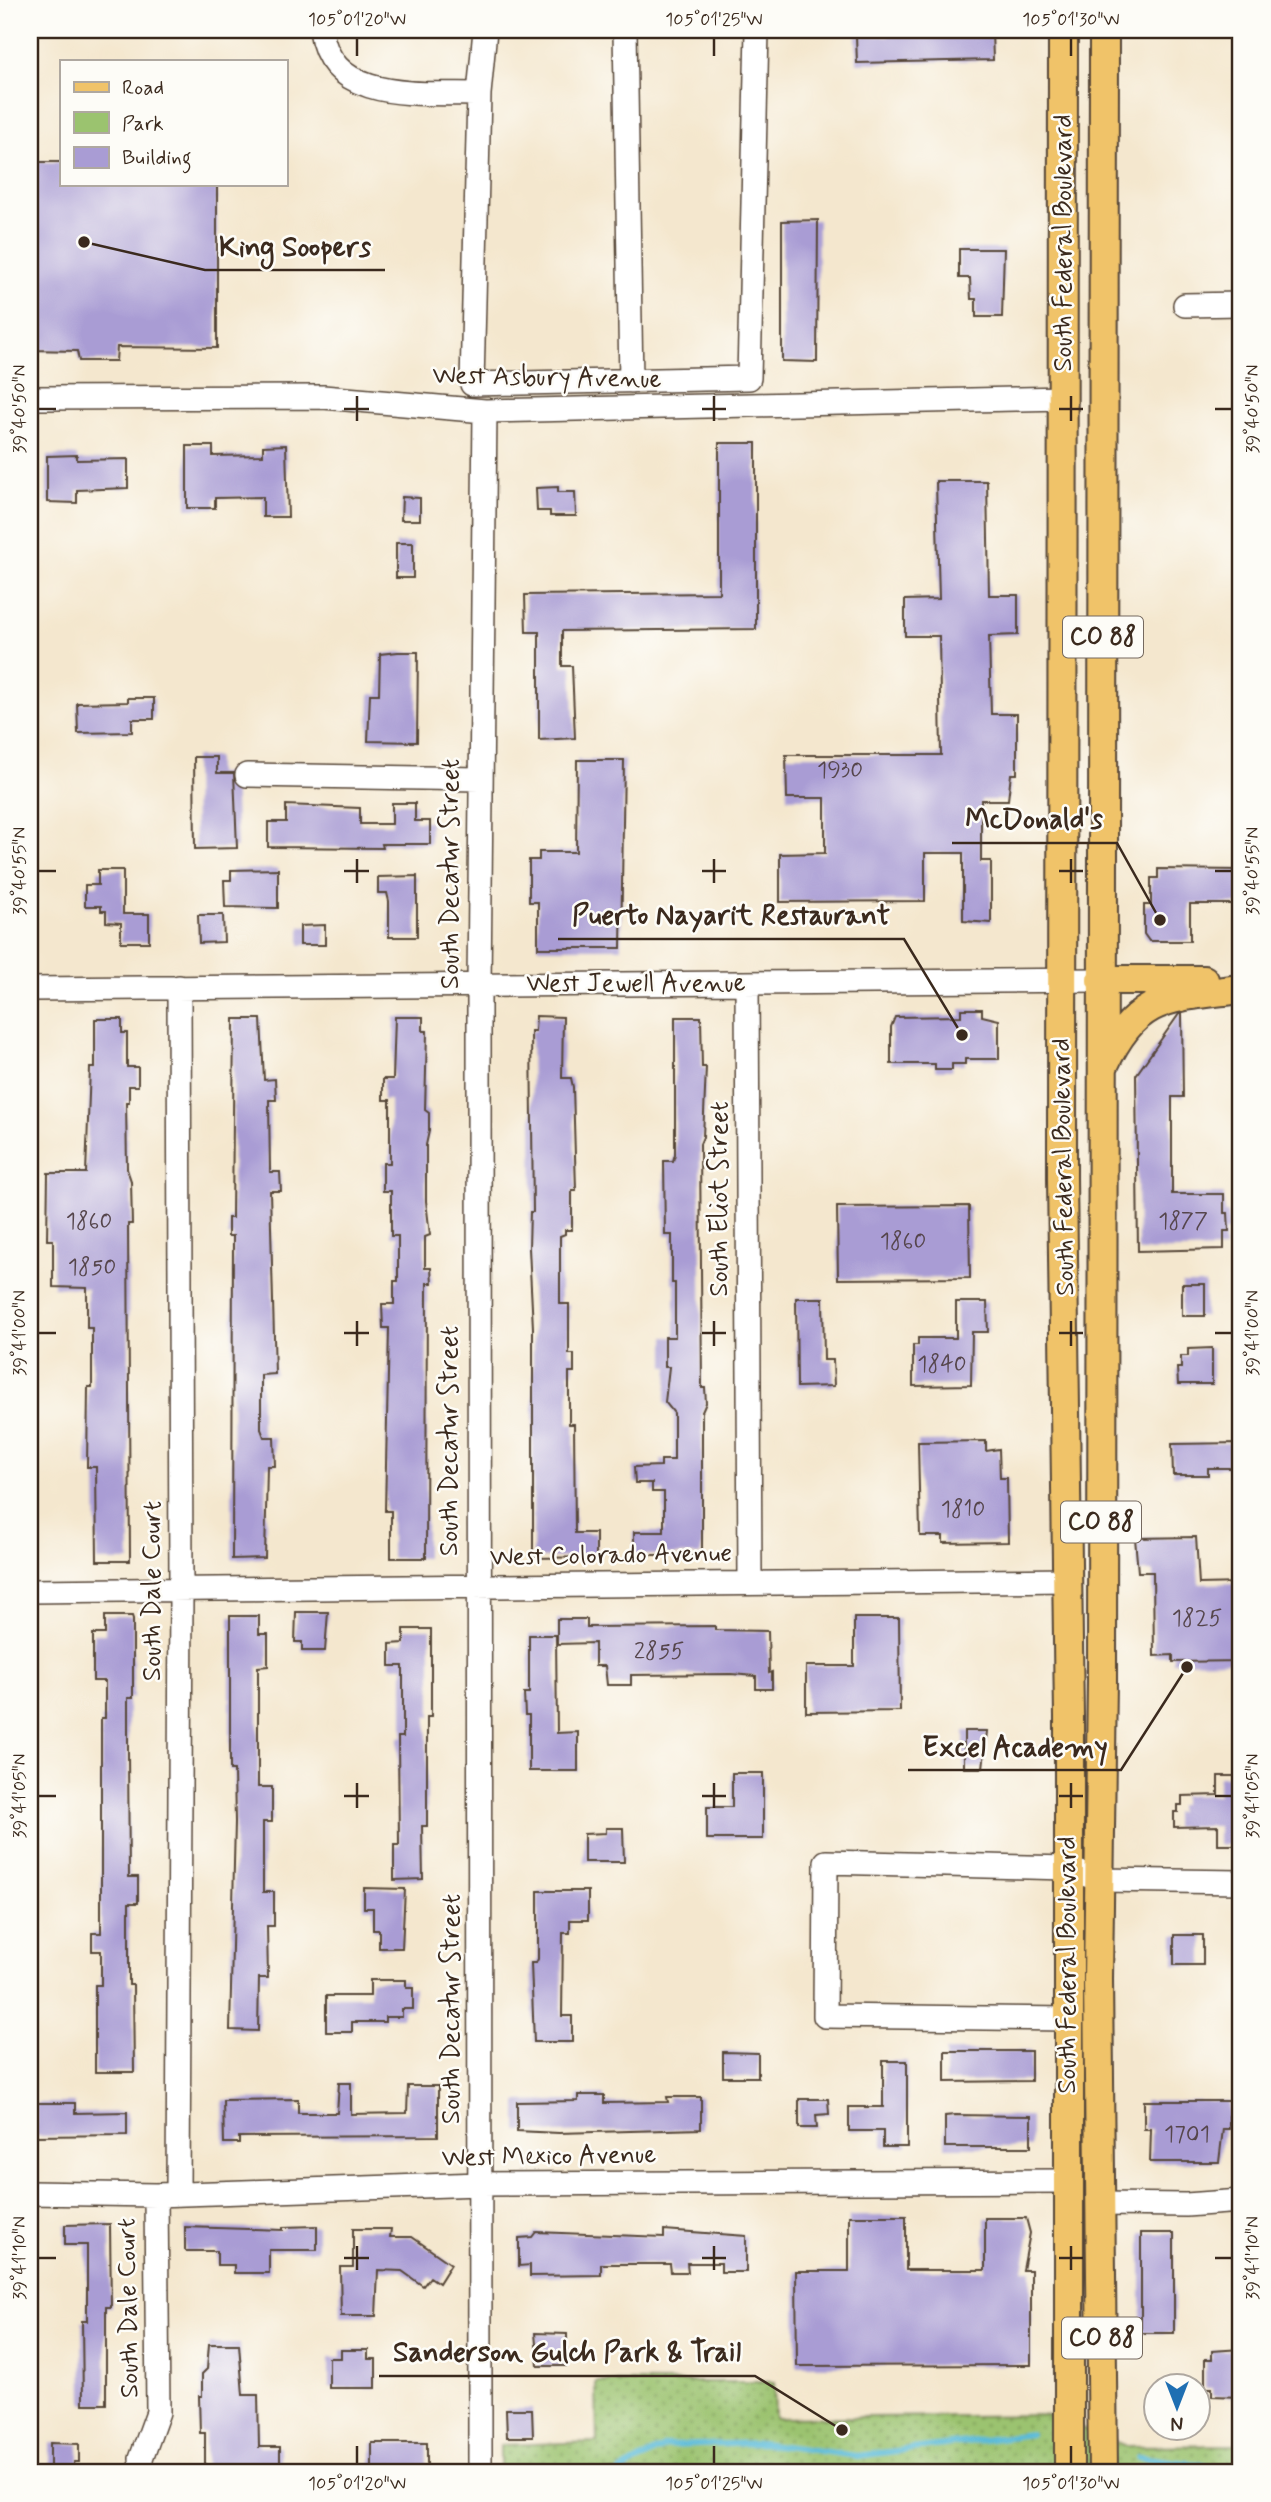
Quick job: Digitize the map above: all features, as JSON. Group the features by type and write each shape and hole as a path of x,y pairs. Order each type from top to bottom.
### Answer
{"main road":[{"name":"South Federal Boulevard","path":"1063,30 1063,981 1069,2472"},
{"name":"South Federal Boulevard","path":"1103,2472 1098,1979 1104,30"},
{"name":"West Jewell Avenue","path":"1101,980 1241,980"},
{"path":"1102,1070 1119,1038 1142,1011 1156,1002 1241,989"}],"street":[{"path":"321,30 327,54 348,79 382,90 479,94"},
{"path":"485,30 479,94 472,384 749,378 757,30"},
{"path":"625,30 631,381"},
{"path":"1185,304 1241,304"},
{"name":"West Asbury Avenue","path":"30,398 323,397 485,411 1064,398"},
{"name":"South Decatur Street","path":"481,2472 479,985 485,411"},
{"path":"247,775 480,779"},
{"name":"West Jewell Avenue","path":"30,989 1101,980"},
{"name":"South Eliot Street","path":"747,983 750,1582"},
{"name":"South Dale Court","path":"141,2459 158,2412 167,2194 181,1591 179,987"},
{"name":"West Colorado Avenue","path":"30,1591 1067,1580"},
{"path":"1067,2019 825,2016 826,1862 1067,1868 1100,1880 1241,1882"},
{"name":"West Mexico Avenue","path":"30,2193 167,2194 481,2184 1069,2181"},
{"path":"1102,2204 1186,2205 1241,2201"}],"green space":[{"path":"596,2382 774,2382 775,2418 1049,2415 1126,2446 1241,2445 1241,2472 500,2472 500,2445 597,2442"}],"building":[{"path":"889,30 992,32 993,60 857,63 856,36 889,36"},
{"path":"30,162 60,162 60,186 217,186 217,348 117,347 116,361 79,361 77,351 30,350"},
{"path":"818,220 817,362 782,361 782,221"},
{"path":"959,249 1004,249 1002,317 976,317 976,299 971,299 970,278 959,278"},
{"path":"719,443 756,443 756,629 562,631 562,666 572,666 575,738 539,740 539,632 526,632 525,595 719,593"},
{"path":"286,445 288,517 263,517 263,497 215,498 215,508 187,508 187,446 213,446 213,456 263,455 263,446"},
{"path":"77,455 77,460 128,459 128,488 77,490 77,503 47,502 47,456"},
{"path":"936,481 987,481 989,595 1018,595 1018,635 989,636 991,714 1017,714 1017,774 1011,774 1008,800 981,800 981,861 991,861 991,923 963,921 963,853 925,853 925,901 780,902 780,854 825,853 825,798 787,798 786,755 941,755 939,636 905,636 905,600 939,599"},
{"path":"558,487 558,492 575,492 576,516 550,516 550,511 537,511 536,488"},
{"path":"402,497 420,498 420,520 401,520"},
{"path":"396,543 413,543 413,578 396,578"},
{"path":"418,652 417,742 368,741 370,694 379,694 380,654"},
{"path":"128,698 154,698 154,719 132,719 132,732 78,733 77,703 128,702"},
{"path":"194,757 217,757 217,773 234,773 237,848 195,849"},
{"path":"577,760 624,760 621,948 538,948 538,902 529,902 529,860 539,860 539,852 576,852"},
{"path":"392,803 415,803 415,821 430,821 430,844 382,844 383,848 268,847 268,822 286,822 286,805 360,808 360,824 392,824"},
{"path":"278,869 278,908 225,907 224,880 231,880 231,870"},
{"path":"1158,869 1241,870 1241,904 1190,904 1190,941 1149,941 1144,934 1144,905 1151,905 1151,878 1158,878"},
{"path":"98,870 123,870 123,914 149,914 149,942 121,942 121,923 106,922 106,911 101,911 101,906 85,906 85,885 98,885"},
{"path":"417,876 417,937 389,937 389,901 387,893 378,893 378,877"},
{"path":"198,915 223,915 224,942 199,943"},
{"path":"325,925 325,945 300,945 300,926"},
{"path":"961,1009 982,1009 982,1016 999,1020 999,1059 965,1059 965,1064 952,1064 952,1070 935,1070 935,1064 891,1064 891,1027 895,1017 961,1016"},
{"path":"1179,1014 1182,1014 1183,1097 1172,1097 1172,1194 1224,1194 1224,1213 1228,1213 1229,1231 1224,1231 1224,1249 1138,1251 1136,1075"},
{"path":"536,1016 563,1017 562,1078 571,1078 573,1087 576,1190 572,1190 572,1230 565,1230 565,1234 560,1236 560,1304 569,1304 569,1354 574,1354 574,1372 569,1372 569,1424 574,1424 575,1533 596,1533 596,1557 533,1558 533,1328 529,1248 530,1212 533,1212 531,1031 535,1031"},
{"path":"395,1017 423,1017 423,1031 427,1031 425,1110 429,1113 429,1131 426,1145 426,1201 430,1235 425,1237 425,1268 431,1268 432,1283 427,1283 426,1558 391,1558 391,1511 385,1511 389,1328 383,1328 382,1304 394,1304 394,1281 398,1281 398,1236 391,1236 391,1191 383,1191 383,1163 390,1163 390,1100 383,1100 383,1079 393,1079"},
{"path":"675,1017 701,1017 702,1067 706,1067 703,1137 700,1144 702,1388 705,1388 706,1403 702,1412 702,1548 700,1555 634,1555 634,1532 664,1532 664,1492 652,1492 652,1483 635,1483 634,1467 661,1466 661,1460 674,1460 674,1413 665,1402 669,1367 665,1367 665,1337 675,1337 675,1283 672,1283 672,1235 665,1235 664,1161 673,1161 675,1154"},
{"path":"95,1019 122,1019 122,1033 127,1033 127,1067 138,1067 138,1086 129,1086 129,1102 126,1102 127,1169 131,1181 132,1224 128,1224 130,1561 97,1561 96,1467 87,1467 88,1387 92,1387 92,1328 87,1328 87,1288 53,1287 53,1240 47,1240 48,1173 86,1173 90,1068 95,1068"},
{"path":"234,1019 261,1019 264,1080 275,1079 276,1100 269,1100 270,1172 280,1172 281,1191 270,1191 275,1374 261,1375 261,1429 264,1437 274,1437 275,1466 267,1466 265,1558 232,1559 233,1236 228,1236 228,1218 232,1218"},
{"path":"969,1206 970,1278 838,1279 837,1207"},
{"path":"1182,1284 1205,1284 1205,1316 1182,1316"},
{"path":"796,1298 823,1298 824,1360 833,1360 834,1386 797,1387"},
{"path":"956,1302 987,1302 988,1332 972,1332 971,1385 913,1386 913,1345 918,1345 918,1338 956,1338"},
{"path":"1212,1348 1212,1384 1178,1384 1177,1368 1181,1368 1181,1356 1188,1356 1188,1349"},
{"path":"986,1441 986,1451 999,1449 1000,1478 1007,1478 1008,1542 943,1543 943,1536 920,1536 918,1442"},
{"path":"1241,1443 1241,1468 1208,1468 1208,1475 1173,1475 1172,1444"},
{"path":"1196,1537 1199,1584 1241,1583 1241,1661 1173,1662 1173,1655 1154,1656 1153,1572 1138,1572 1135,1538"},
{"path":"296,1612 328,1612 325,1651 302,1651 302,1642 295,1642"},
{"path":"105,1616 132,1616 133,1619 133,1698 128,1698 128,1752 129,1877 138,1877 138,1903 129,1903 129,1985 133,1985 134,2072 95,2072 95,1985 101,1985 101,1951 92,1951 92,1933 101,1933 101,1718 105,1718 105,1681 93,1681 93,1634 105,1634"},
{"path":"230,1616 259,1616 259,1634 268,1634 268,1666 258,1667 258,1787 272,1787 272,1822 263,1822 263,1892 274,1892 274,1926 267,1926 268,1978 259,1978 258,2031 230,2030 235,1822 234,1770 230,1770"},
{"path":"854,1618 899,1618 900,1711 806,1712 806,1666 854,1666"},
{"path":"557,1619 587,1619 587,1627 715,1626 715,1630 768,1631 772,1689 756,1689 756,1676 731,1674 631,1675 631,1685 607,1685 605,1666 595,1666 595,1643 557,1644"},
{"path":"404,1629 431,1629 431,1717 427,1717 427,1826 422,1826 423,1879 394,1880 394,1845 399,1845 398,1737 403,1737 403,1666 390,1666 390,1644 404,1643"},
{"path":"529,1635 556,1635 557,1733 578,1732 578,1771 529,1771 529,1715 525,1715 524,1693 529,1693"},
{"path":"964,1731 987,1731 983,1768 964,1768"},
{"path":"732,1773 763,1773 763,1839 707,1839 707,1807 732,1807"},
{"path":"1218,1776 1241,1776 1241,1845 1218,1845 1218,1826 1174,1827 1174,1812 1178,1812 1178,1805 1182,1805 1182,1796 1218,1795"},
{"path":"606,1828 623,1828 624,1862 584,1862 584,1834 606,1833"},
{"path":"364,1888 405,1889 402,1948 379,1948 379,1930 373,1930 373,1908 364,1908"},
{"path":"538,1891 588,1891 588,1920 570,1920 570,1933 563,1933 562,2016 572,2016 572,2042 534,2042 531,1963 536,1963 538,1959"},
{"path":"1174,1935 1203,1935 1203,1965 1174,1965"},
{"path":"370,1980 406,1980 406,1988 413,1988 413,2009 402,2009 402,2017 385,2017 385,2022 352,2022 352,2032 326,2032 326,1996 370,1996"},
{"path":"945,2051 1031,2051 1031,2081 945,2082"},
{"path":"723,2052 758,2053 758,2077 723,2077"},
{"path":"883,2061 907,2061 907,2147 883,2147 883,2131 849,2131 849,2107 883,2107"},
{"path":"339,2083 351,2083 351,2114 407,2113 408,2086 438,2086 438,2136 239,2137 239,2143 224,2143 223,2100 298,2099 298,2113 337,2113"},
{"path":"578,2095 604,2095 604,2103 668,2102 667,2097 701,2097 701,2129 559,2133 517,2131 517,2102 578,2101"},
{"path":"799,2099 828,2099 829,2114 816,2115 817,2128 799,2128"},
{"path":"1144,2101 1229,2101 1229,2129 1223,2129 1219,2162 1150,2162 1151,2129 1144,2129"},
{"path":"36,2103 75,2103 75,2113 127,2112 127,2135 36,2136"},
{"path":"945,2116 1031,2116 1031,2147 945,2147"},
{"path":"849,2216 906,2216 906,2270 985,2270 985,2218 1026,2218 1030,2233 1023,2270 1031,2270 1031,2365 797,2366 796,2271 849,2271"},
{"path":"110,2224 111,2307 106,2307 106,2404 83,2404 82,2321 87,2321 87,2245 65,2245 65,2225"},
{"path":"317,2226 317,2250 269,2250 269,2273 234,2273 234,2265 217,2265 217,2251 185,2251 185,2227 283,2230 283,2227"},
{"path":"353,2229 391,2229 390,2237 412,2237 451,2264 439,2283 430,2277 423,2286 402,2271 378,2270 376,2316 341,2316 340,2267 353,2267"},
{"path":"664,2230 746,2236 746,2272 721,2272 721,2263 687,2263 688,2272 671,2272 670,2264 601,2264 601,2275 530,2276 530,2265 519,2266 519,2238 532,2237 536,2232 664,2237"},
{"path":"1141,2233 1174,2233 1174,2333 1141,2333"},
{"path":"535,2333 567,2334 567,2366 538,2366"},
{"path":"209,2344 239,2344 243,2395 258,2395 259,2447 280,2447 280,2472 205,2472 205,2433 200,2433 199,2396 202,2396 202,2374 207,2369"},
{"path":"1241,2349 1241,2397 1212,2396 1212,2372 1205,2372 1205,2359 1212,2359 1212,2351"},
{"path":"341,2350 368,2350 368,2359 376,2359 376,2388 329,2388 329,2358 341,2358"},
{"path":"506,2409 532,2409 533,2437 507,2437"},
{"path":"50,2443 79,2444 79,2462 74,2462 74,2472 50,2472"},
{"path":"372,2443 427,2443 427,2472 372,2472"}],"waterway":[{"path":"620,2472 665,2446 761,2443 857,2456 1030,2434"},
{"path":"1138,2457 1202,2465 1223,2472"}],"place":[{"name":"King Soopers","path":"84,242"},
{"name":"McDonald's","path":"1160,920"},
{"name":"Puerto Nayarit Restaurant","path":"962,1035"},
{"name":"Excel Academy","path":"1187,1667"},
{"name":"Sanderson Gulch Park & Trail","path":"842,2430"}]}
